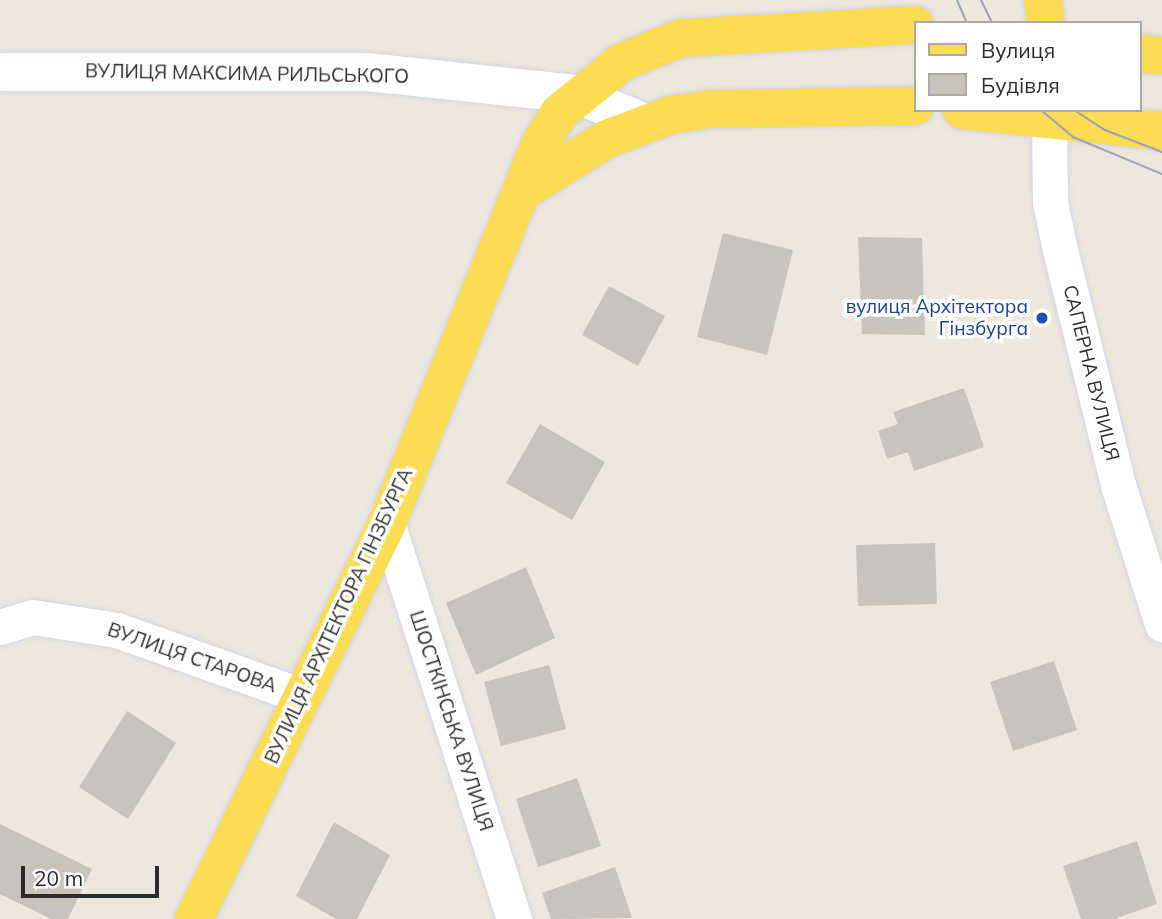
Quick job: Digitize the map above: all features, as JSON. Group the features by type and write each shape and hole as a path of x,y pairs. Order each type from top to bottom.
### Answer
{"main road":[{"path":"1043,0 1046,21"},
{"path":"521,192 540,145 576,94 622,62 681,38 914,25"},
{"path":"1141,53 1162,56"},
{"name":"ВУЛИЦЯ МАКСИМА РИЛЬСЬКОГО","path":"0,72 367,72 576,94 645,123"},
{"path":"521,192 607,139 645,123 708,109 914,106"},
{"path":"1006,112 1049,114 1162,131"},
{"name":"ВУЛИЦЯ АРХІТЕКТОРА ГІНЗБУРГА","path":"194,919 387,523 521,192"}],"street":[{"name":"САПЕРНА ВУЛИЦЯ","path":"1049,114 1050,202 1060,250 1119,488 1162,624"},
{"name":"ШОСТКІНСЬКА ВУЛИЦЯ","path":"387,523 514,919"},
{"name":"ВУЛИЦЯ СТАРОВА","path":"0,627 33,617 117,629 302,696"}],"building":[{"path":"723,233 793,250 767,355 697,337"},
{"path":"858,237 922,238 925,335 862,334"},
{"path":"609,286 665,316 638,366 582,335"},
{"path":"964,388 984,447 914,471 908,452 887,459 878,431 898,424 893,412"},
{"path":"540,424 605,462 572,520 506,483"},
{"path":"935,543 937,604 858,606 856,545"},
{"path":"526,567 555,638 476,675 446,603"},
{"path":"1054,661 1077,730 1013,751 990,682"},
{"path":"549,665 566,729 501,746 484,682"},
{"path":"127,711 176,743 128,819 79,787"},
{"path":"577,778 601,846 538,867 516,799"},
{"path":"334,822 390,855 357,919 336,919 296,896"},
{"path":"0,824 92,869 68,919 51,919 0,894"},
{"path":"1137,841 1157,904 1114,919 1081,919 1063,866"},
{"path":"615,867 632,918 551,919 542,893"}],"tram line":[{"path":"957,0 966,21"},
{"path":"981,0 991,21"},
{"path":"1043,112 1073,137 1162,174"},
{"path":"1077,112 1105,130 1162,152"}],"place":[{"name":"вулиця Архітектора Гінзбурга","path":"1042,318"}]}
